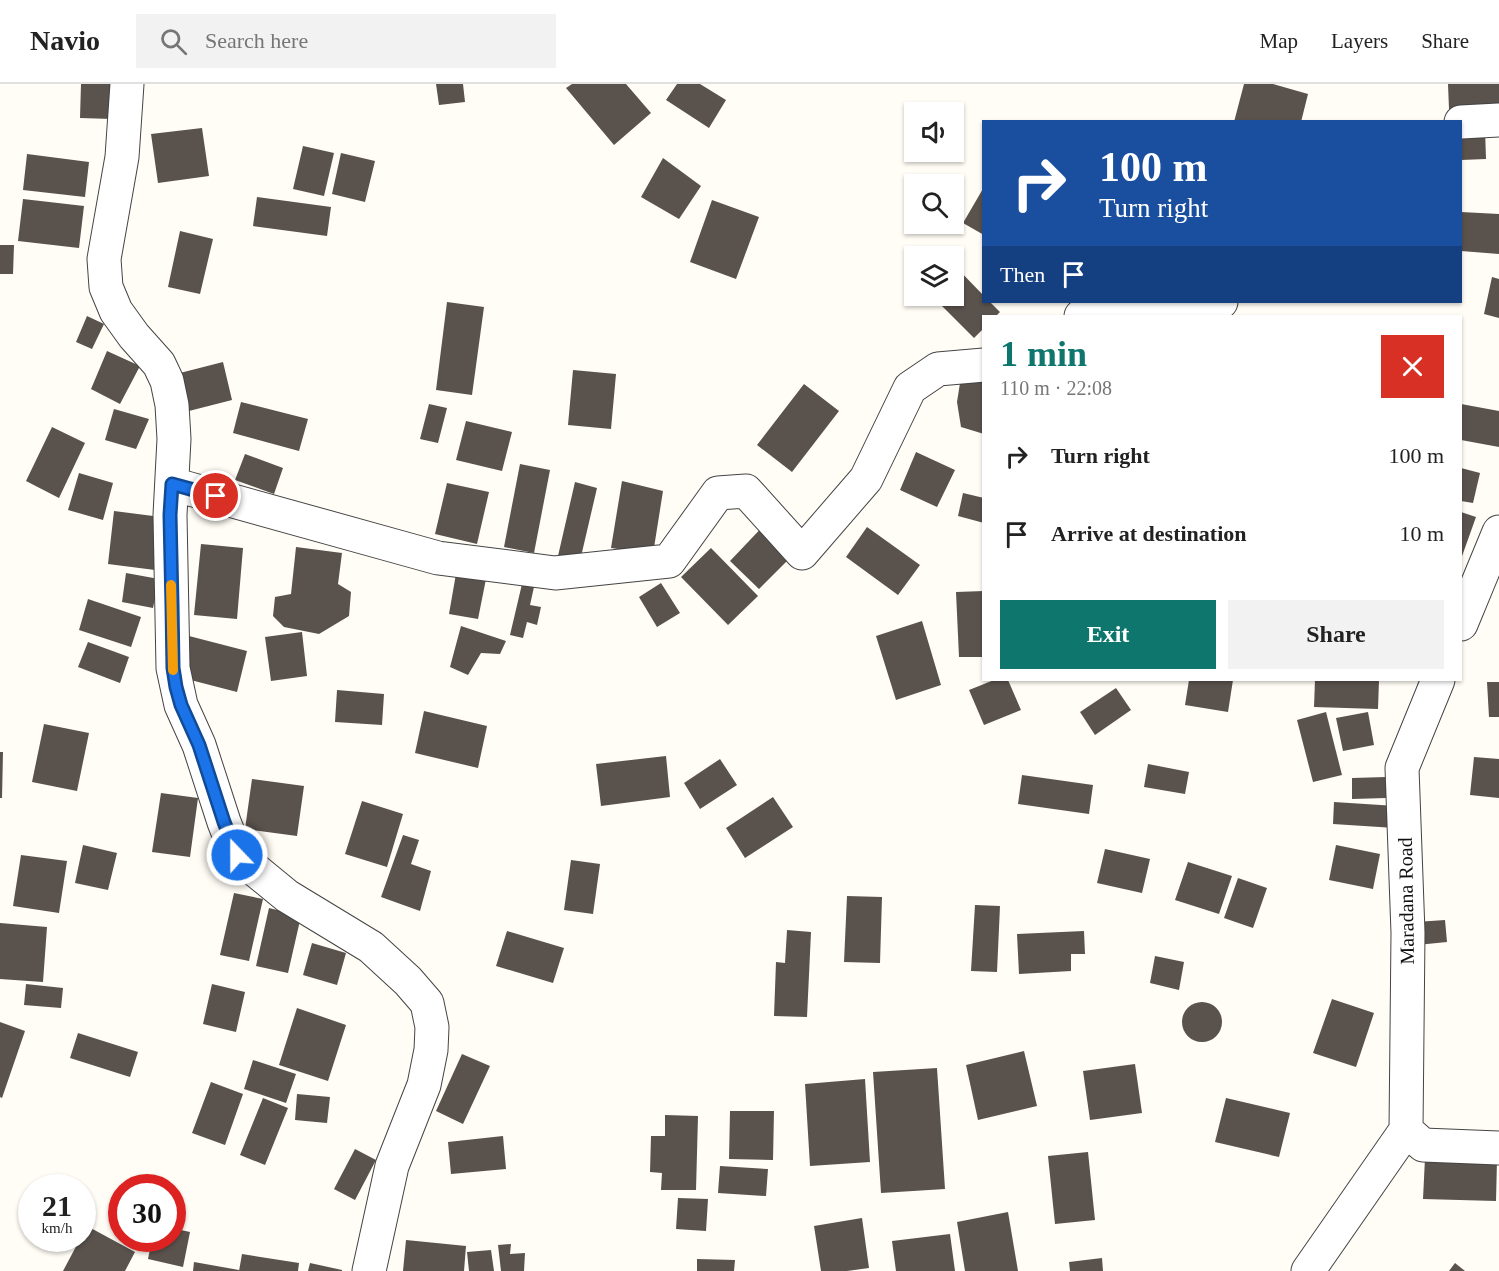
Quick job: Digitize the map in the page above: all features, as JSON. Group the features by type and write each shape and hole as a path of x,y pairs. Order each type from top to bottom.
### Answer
{"street":[{"path":"128,84 122,156 104,259 106,287 116,312 159,364 167,381 172,405 174,439 170,515 173,668 181,705 199,745 233,848 243,862 287,896 371,947 408,981 427,1003 432,1027 431,1050 424,1085 392,1166 369,1271"},
{"path":"1462,122 1499,120"},
{"path":"1091,315 1211,303"},
{"path":"172,484 438,558 555,573 669,561 718,493 746,491 802,554 866,479 910,388 938,369 982,365"},
{"path":"1462,622 1499,532"},
{"name":"Maradana Road","path":"1406,1130 1408,933 1402,768 1438,681"},
{"path":"1308,1271 1406,1130 1423,1145 1499,1148"}],"building":[{"path":"81,84 113,84 112,119 80,118"},
{"path":"436,84 463,84 465,102 439,105"},
{"path":"572,84 626,84 651,113 614,145 566,88"},
{"path":"677,84 700,84 726,100 709,128 666,100"},
{"path":"1244,84 1273,84 1308,94 1302,120 1235,120"},
{"path":"1448,84 1499,84 1499,107 1449,109"},
{"path":"202,128 209,176 158,183 151,134"},
{"path":"1485,129 1486,159 1462,160 1462,130"},
{"path":"303,146 334,153 324,196 293,189"},
{"path":"341,153 375,161 365,202 332,194"},
{"path":"27,154 89,162 85,197 23,190"},
{"path":"663,158 701,186 679,219 641,197"},
{"path":"982,190 982,234 964,224 964,221"},
{"path":"257,197 331,207 327,236 253,226"},
{"path":"23,199 84,206 79,248 18,241"},
{"path":"712,200 759,217 736,279 690,262"},
{"path":"1462,212 1499,214 1499,254 1462,251"},
{"path":"180,231 213,239 200,294 168,287"},
{"path":"0,245 14,245 13,274 0,274"},
{"path":"964,275 982,294 982,303 991,303 1000,312 997,315 982,315 982,330 974,338 942,306 964,306"},
{"path":"1492,277 1499,279 1499,318 1484,314"},
{"path":"447,302 484,307 472,395 436,390"},
{"path":"87,316 104,324 92,349 76,342"},
{"path":"107,351 140,366 120,404 91,389"},
{"path":"223,362 232,400 185,412 176,374"},
{"path":"573,370 616,374 611,429 568,425"},
{"path":"982,379 982,433 961,427 957,402 960,383"},
{"path":"804,384 839,411 792,472 757,445"},
{"path":"241,402 308,419 299,451 233,433"},
{"path":"429,404 447,408 438,443 420,439"},
{"path":"1462,404 1499,411 1499,447 1462,440"},
{"path":"114,409 149,419 136,449 105,440"},
{"path":"466,421 512,432 502,471 456,460"},
{"path":"52,427 85,443 59,498 26,481"},
{"path":"916,452 955,470 937,507 900,490"},
{"path":"245,454 283,468 274,494 235,480"},
{"path":"520,464 550,470 534,553 504,547"},
{"path":"1462,468 1480,473 1473,503 1462,501"},
{"path":"79,473 113,483 103,520 68,510"},
{"path":"622,481 663,491 653,554 611,548"},
{"path":"575,482 597,488 580,561 558,556"},
{"path":"447,483 489,492 477,544 435,534"},
{"path":"963,493 982,498 982,522 958,516"},
{"path":"114,511 161,517 155,570 108,564"},
{"path":"1462,512 1476,517 1462,556"},
{"path":"767,522 797,551 759,589 730,561"},
{"path":"867,527 920,565 898,595 846,557"},
{"path":"201,544 243,548 237,619 194,615"},
{"path":"296,547 342,553 338,584 351,592 349,616 319,634 284,627 273,616 275,597 291,594"},
{"path":"711,548 758,596 728,625 681,577"},
{"path":"457,568 487,574 478,619 449,614"},
{"path":"126,573 159,579 153,608 122,602"},
{"path":"661,583 680,613 657,627 639,597"},
{"path":"522,584 534,587 530,605 541,607 537,625 527,622 523,638 510,635"},
{"path":"982,591 982,657 959,657 956,592"},
{"path":"88,599 141,617 131,647 79,630"},
{"path":"922,621 941,685 896,700 876,636"},
{"path":"461,626 506,641 500,654 481,653 468,675 450,667"},
{"path":"302,632 307,676 271,681 265,637"},
{"path":"189,636 247,651 237,692 179,677"},
{"path":"88,642 129,657 120,683 78,667"},
{"path":"992,681 1008,681 1021,710 984,725 969,690"},
{"path":"1189,681 1233,681 1228,712 1185,705"},
{"path":"1315,681 1379,681 1378,709 1314,707"},
{"path":"1487,682 1499,682 1499,717 1489,717"},
{"path":"1116,688 1131,710 1095,735 1080,712"},
{"path":"337,690 384,694 382,725 335,722"},
{"path":"424,711 487,726 478,768 415,753"},
{"path":"1326,712 1342,775 1313,782 1297,720"},
{"path":"1368,712 1374,745 1343,751 1336,718"},
{"path":"44,724 89,733 77,791 32,782"},
{"path":"0,752 3,752 2,798 0,798"},
{"path":"666,756 670,797 601,806 596,764"},
{"path":"1474,757 1499,759 1499,798 1470,795"},
{"path":"720,759 737,785 700,809 684,783"},
{"path":"1148,764 1189,772 1185,794 1144,787"},
{"path":"1022,775 1093,785 1089,814 1018,804"},
{"path":"1386,777 1386,798 1352,799 1352,778"},
{"path":"252,779 304,786 297,836 245,829"},
{"path":"161,793 198,798 190,857 152,852"},
{"path":"773,797 793,827 745,858 726,828"},
{"path":"362,801 403,814 387,867 345,854"},
{"path":"1334,802 1396,806 1395,828 1333,824"},
{"path":"403,835 419,840 411,864 431,871 420,911 381,897"},
{"path":"83,845 117,853 108,890 75,883"},
{"path":"1336,845 1380,854 1373,889 1329,880"},
{"path":"1105,849 1150,859 1142,893 1097,883"},
{"path":"21,855 67,861 59,913 13,906"},
{"path":"571,860 600,864 593,914 564,910"},
{"path":"1188,862 1232,876 1219,914 1175,900"},
{"path":"1238,878 1267,888 1253,928 1224,918"},
{"path":"234,893 263,899 249,961 220,955"},
{"path":"847,896 882,897 880,963 844,962"},
{"path":"975,905 1000,906 997,972 971,971"},
{"path":"269,908 301,916 288,973 256,966"},
{"path":"1445,920 1447,942 1417,945 1416,922"},
{"path":"0,923 47,927 43,982 0,979"},
{"path":"787,930 811,932 807,1017 774,1016 776,962 785,963"},
{"path":"507,931 564,948 553,983 496,966"},
{"path":"1084,931 1085,954 1071,954 1071,971 1019,974 1017,934"},
{"path":"312,943 346,953 337,985 303,975"},
{"path":"1155,956 1184,962 1179,990 1150,983"},
{"path":"26,984 63,988 61,1008 24,1005"},
{"path":"212,984 245,992 236,1032 203,1024"},
{"path":"1332,999 1374,1013 1356,1067 1313,1053"},
{"path":"1202,1002 1210,1003 1216,1008 1221,1014 1221,1030 1216,1036 1210,1041 1202,1042 1194,1041 1188,1036 1183,1030 1182,1022 1183,1014 1188,1008 1194,1003"},
{"path":"297,1008 346,1025 328,1081 279,1065"},
{"path":"0,1022 25,1031 2,1098 0,1097"},
{"path":"78,1033 138,1052 130,1077 70,1058"},
{"path":"1024,1051 1037,1106 978,1120 966,1065"},
{"path":"462,1054 490,1066 463,1124 436,1111"},
{"path":"253,1060 296,1074 286,1103 244,1089"},
{"path":"1135,1064 1142,1113 1090,1120 1083,1071"},
{"path":"937,1068 945,1189 881,1193 873,1072"},
{"path":"865,1079 870,1162 810,1166 805,1084"},
{"path":"211,1082 243,1094 225,1145 192,1133"},
{"path":"297,1094 330,1097 327,1123 295,1120"},
{"path":"263,1098 288,1108 265,1165 240,1155"},
{"path":"1226,1098 1290,1113 1279,1157 1215,1142"},
{"path":"730,1111 774,1111 773,1160 729,1159"},
{"path":"665,1115 698,1116 696,1190 661,1190 662,1173 650,1172 651,1136 665,1136"},
{"path":"503,1136 506,1169 451,1174 448,1142"},
{"path":"355,1149 376,1160 355,1200 334,1189"},
{"path":"1088,1152 1095,1220 1055,1224 1048,1156"},
{"path":"1425,1158 1497,1160 1496,1201 1423,1199"},
{"path":"720,1166 768,1169 766,1196 718,1193"},
{"path":"678,1198 708,1199 706,1231 676,1229"},
{"path":"1008,1212 1018,1271 965,1271 957,1222"},
{"path":"862,1218 869,1268 821,1271 814,1226"},
{"path":"96,1231 108,1237 108,1252 135,1252 125,1271 63,1271 73,1252 96,1252"},
{"path":"186,1231 190,1232 186,1252"},
{"path":"950,1234 955,1271 896,1271 892,1241"},
{"path":"406,1240 466,1246 464,1271 403,1271"},
{"path":"511,1244 510,1254 525,1253 524,1271 501,1271 498,1245"},
{"path":"491,1250 494,1271 469,1271 467,1252"},
{"path":"149,1252 186,1252 183,1267 148,1259"},
{"path":"242,1254 299,1263 298,1271 239,1271"},
{"path":"1102,1258 1103,1271 1070,1271 1069,1262"},
{"path":"697,1259 735,1260 734,1271 697,1271"},
{"path":"194,1262 239,1270 239,1271 193,1271"},
{"path":"310,1263 342,1270 342,1271 308,1271"},
{"path":"1455,1263 1465,1271 1449,1271"}],"slow traffic":[{"path":"171,585 173,670"}],"route":[{"path":"216,496 172,484 170,515 173,668 181,705 199,745 237,855"}]}
